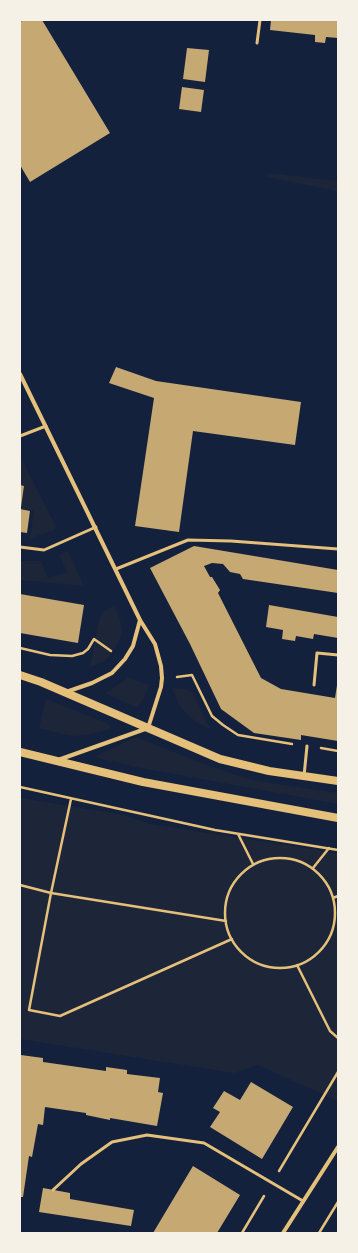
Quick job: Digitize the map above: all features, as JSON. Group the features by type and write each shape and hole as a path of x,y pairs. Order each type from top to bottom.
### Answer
{"main road":[{"path":"21,675 41,682 220,758 269,771 338,781"},
{"path":"20,752 154,785 338,818"}],"street":[{"path":"20,374 96,527 140,620 155,644 161,666 162,678 155,708 148,728 56,761"},
{"path":"66,693 112,673 125,659 133,646 140,620"},
{"path":"283,1233 338,1146"}],"lane":[{"path":"257,43 260,20"},
{"path":"20,436 46,426"},
{"path":"20,546 44,550 96,527"},
{"path":"116,569 188,540 231,541 338,549"},
{"path":"314,685 317,653 338,655"},
{"path":"304,776 307,746"},
{"path":"53,1190 81,1164 112,1142 147,1135 204,1143 302,1201"}],"path":[{"path":"20,648 50,655 72,656 83,653 88,649 94,639"},
{"path":"192,675 212,716 238,735 338,751"},
{"path":"20,787 238,834 338,850"},
{"path":"71,799 51,893 29,1010 60,1016 232,939"},
{"path":"238,834 253,864"},
{"path":"313,868 328,848"},
{"path":"284,857 299,861 313,868 325,880 333,898 336,912 333,929 325,945 313,957 297,965 279,968 262,965 246,956 234,943 226,926 224,908 229,890 239,875 253,864 268,859 284,857"},
{"path":"20,885 51,893 226,921"},
{"path":"333,898 338,896"},
{"path":"297,965 330,1031 338,1038"},
{"path":"242,1233 338,1072"},
{"path":"319,1233 338,1202"}],"shaded area":[{"path":"268,173 338,181 338,191 268,177"},
{"path":"20,456 56,527 53,531 30,538 34,511 21,509 24,486 20,485"},
{"path":"68,551 84,586 20,580 20,561 41,561 48,578 67,572 59,555"},
{"path":"114,606 120,619 122,630 120,639 110,656 103,662 90,667 99,620 103,612"},
{"path":"128,678 149,685 144,698 137,708 105,693"},
{"path":"172,688 185,689 193,693 210,729 196,722 185,712 179,705"},
{"path":"46,699 106,723 111,726 110,729 92,734 73,736 39,728"},
{"path":"136,737 209,766 242,777 257,781 338,793 338,804 141,768 98,758 96,756"},
{"path":"20,798 123,815 150,824 338,854 338,1101 258,1065 234,1073 20,1039"}],"building":[{"path":"24,20 42,20 110,133 30,182 20,165 20,22"},
{"path":"271,20 338,20 338,38 326,37 325,43 315,42 315,35 270,30"},
{"path":"187,48 209,50 205,82 183,79"},
{"path":"182,87 204,90 201,112 179,109"},
{"path":"116,367 156,381 301,402 295,445 193,431 179,532 135,526 154,398 109,383"},
{"path":"20,485 24,486 21,507 20,507"},
{"path":"20,509 30,511 27,533 20,532"},
{"path":"194,546 338,570 338,593 243,579 240,574 230,572 223,564 212,563 204,566 220,590 218,593 261,678 281,689 335,698 338,679 338,741 301,735 301,740 254,733 221,709 190,644 150,568"},
{"path":"20,594 84,605 78,643 20,633"},
{"path":"269,605 338,617 338,638 314,634 313,639 296,636 295,641 282,639 283,630 266,627"},
{"path":"21,1055 43,1058 43,1062 106,1071 106,1067 127,1070 127,1074 160,1078 158,1092 163,1093 157,1126 110,1118 110,1120 86,1115 86,1113 45,1107 43,1125 38,1124 32,1157 29,1156 23,1197 20,1197"},
{"path":"251,1082 293,1107 262,1159 210,1127 220,1112 213,1108 224,1091 240,1100"},
{"path":"193,1166 240,1195 217,1233 153,1233"},
{"path":"43,1188 70,1193 70,1199 134,1210 131,1226 39,1212"}]}
